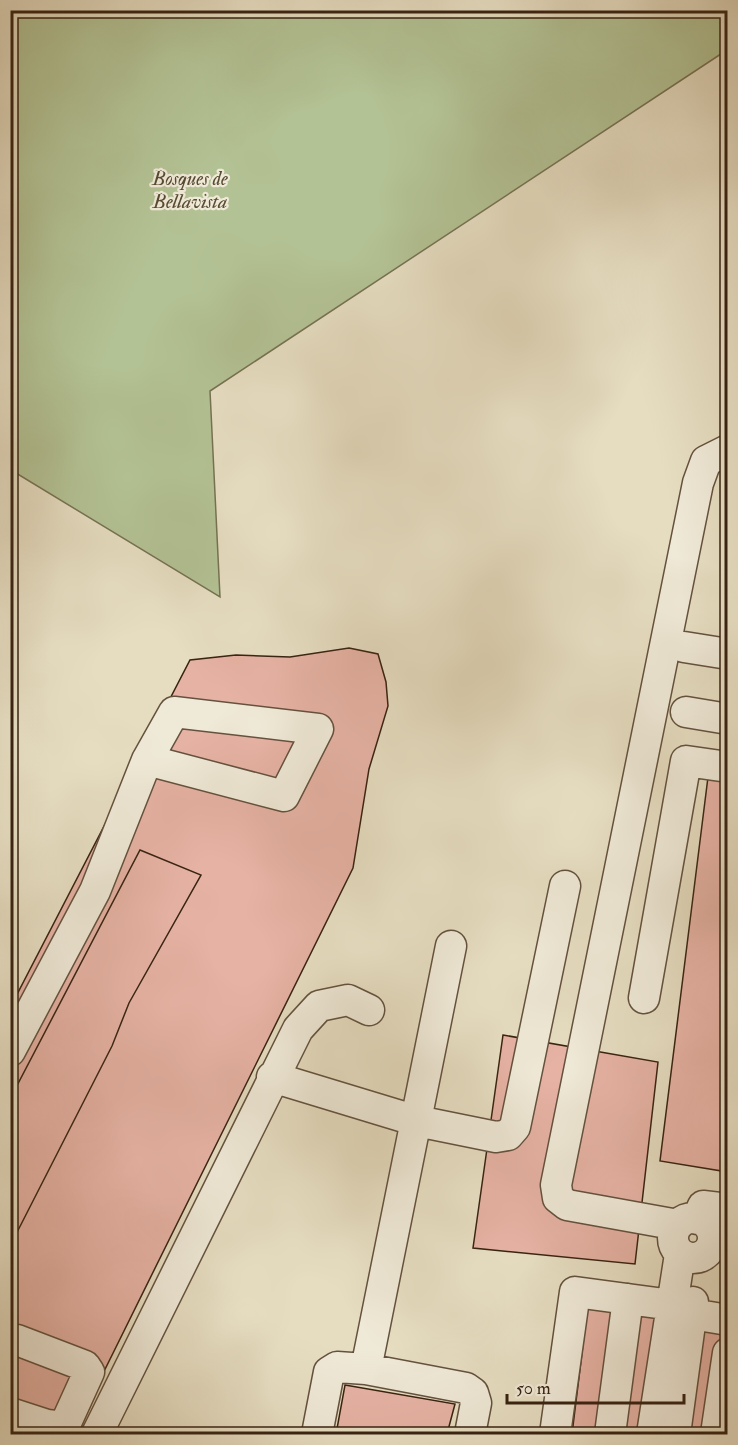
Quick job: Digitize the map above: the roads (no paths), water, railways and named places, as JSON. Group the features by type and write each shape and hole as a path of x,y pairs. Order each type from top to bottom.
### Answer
{"lane":[{"path":"689,1239 567,1205 558,1198 556,1185 698,483 706,460 728,450"},
{"path":"684,647 728,654"},
{"path":"10,1051 95,891 147,760 174,712 318,729 284,796 147,760"},
{"path":"686,712 728,719"},
{"path":"643,755 728,767"},
{"path":"644,998 686,761"},
{"path":"272,1077 417,1121 496,1137 508,1135 515,1127 565,886"},
{"path":"366,1369 451,946"},
{"path":"98,1434 272,1077 298,1029 319,1006 348,1000 369,1010"},
{"path":"675,1434 682,1309 689,1239 703,1206 728,1209"},
{"path":"555,1434 575,1292 628,1299 728,1320"},
{"path":"610,1434 628,1299"},
{"path":"652,1434 682,1309"},
{"path":"10,1413 46,1430 62,1428 65,1426 89,1372 85,1366 18,1340"},
{"path":"716,1434 728,1353"},
{"path":"317,1434 329,1372 337,1367 366,1369 466,1388 473,1393 476,1402 470,1434"}],"park label":[{"name":"Bosques de Bellavista","path":"190,190"}]}
